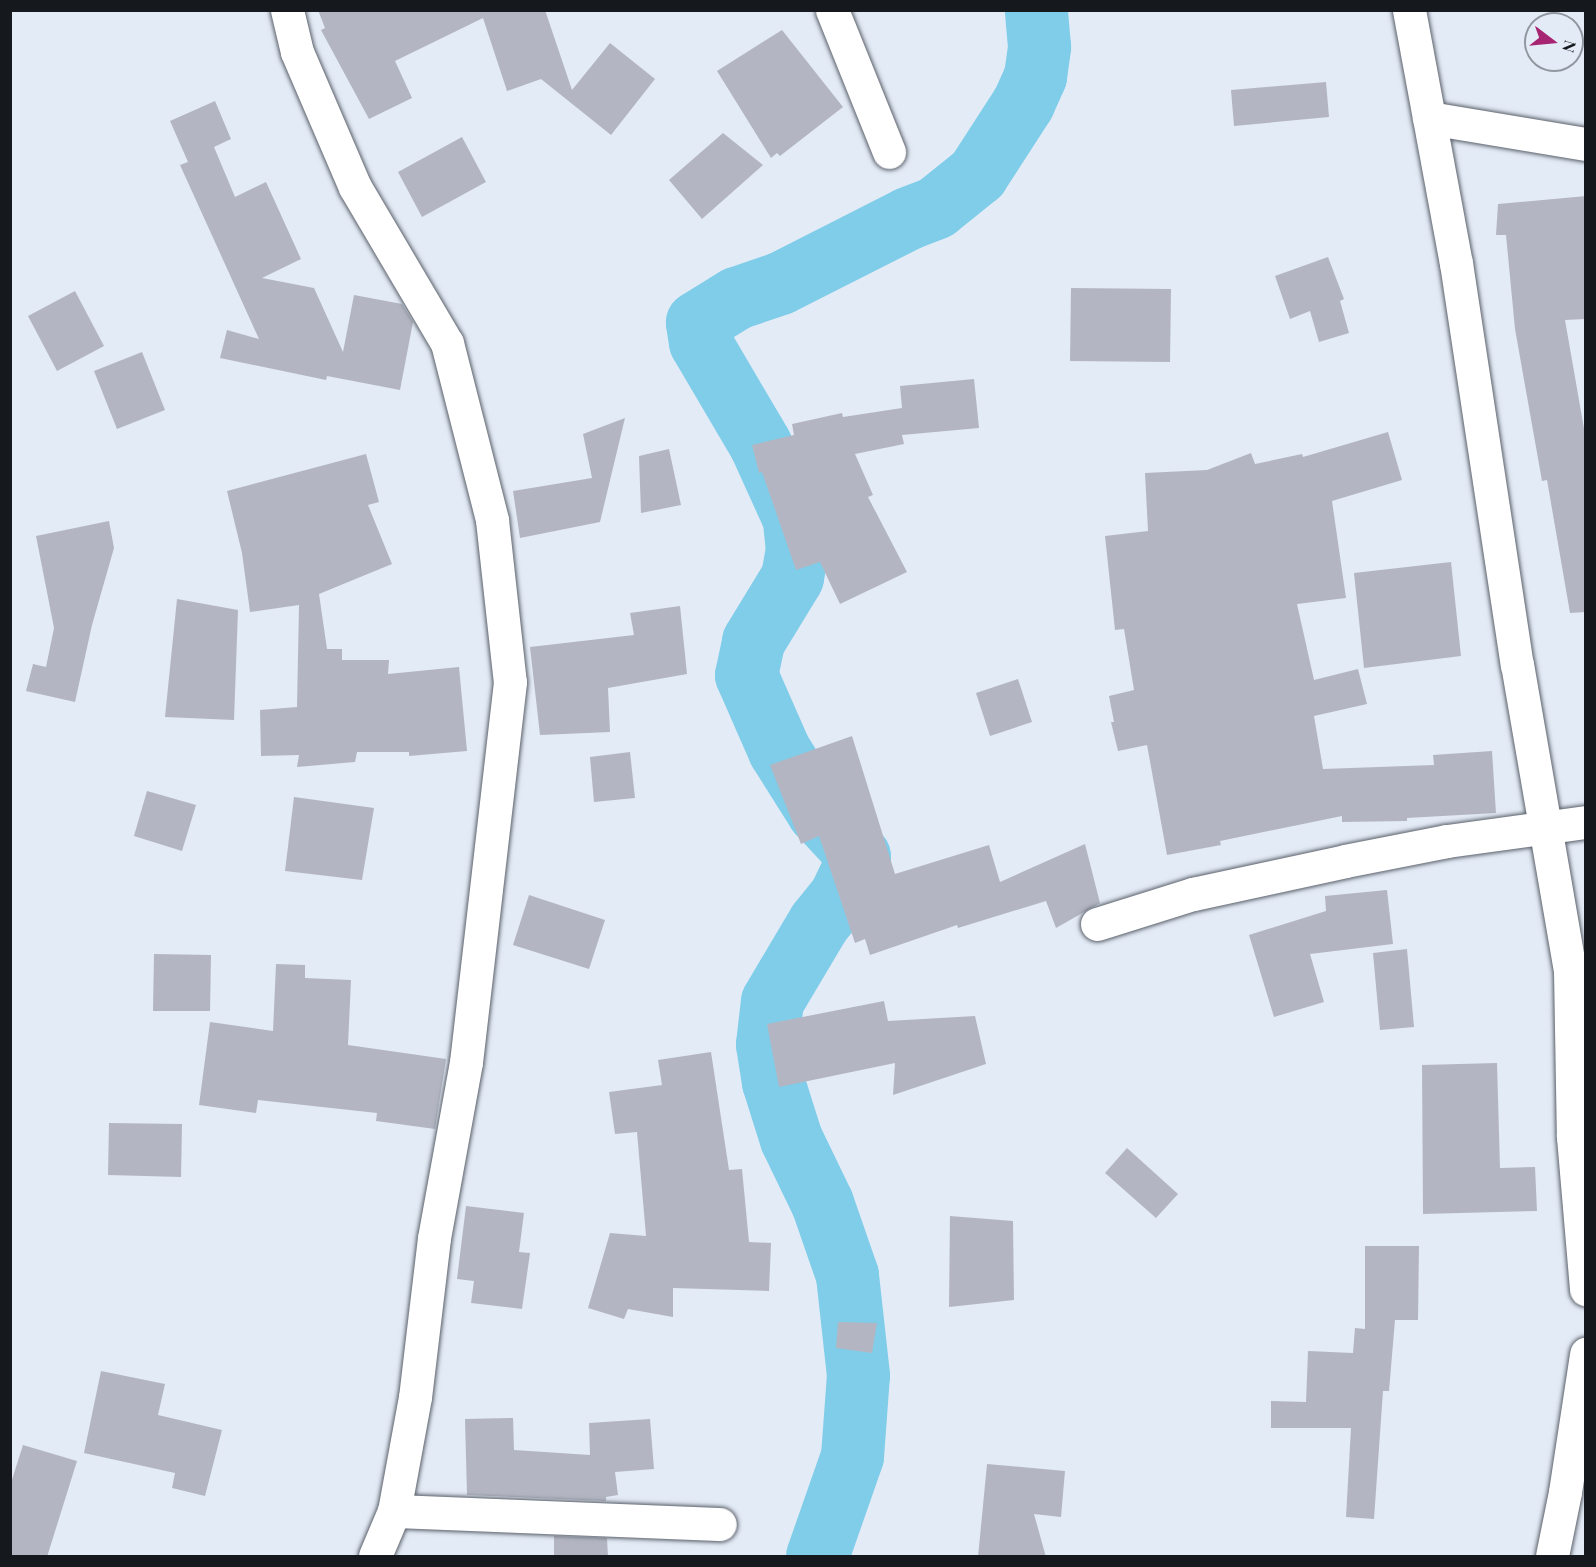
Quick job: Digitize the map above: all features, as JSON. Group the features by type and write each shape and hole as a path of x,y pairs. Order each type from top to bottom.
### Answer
{"street":[{"path":"287,10 297,52 355,187 447,343 492,520 510,682 466,1062 434,1238 415,1397 394,1511 375,1557"},
{"path":"832,10 889,152"},
{"path":"1409,10 1456,263 1517,664 1570,970 1573,1137 1586,1289"},
{"path":"1429,118 1586,144"},
{"path":"1097,924 1147,907 1250,880 1448,841 1586,822"},
{"path":"1552,1557 1565,1492 1586,1354"},
{"path":"394,1511 720,1524"}],"building":[{"path":"318,10 545,10 572,90 610,43 655,79 611,135 541,79 507,91 483,18 395,61 412,98 369,119 321,30 325,28"},
{"path":"782,30 843,107 780,156 777,153 771,158 717,71"},
{"path":"1326,82 1329,117 1234,126 1231,90"},
{"path":"215,101 231,139 214,147 235,197 266,182 301,259 262,278 314,288 343,352 354,295 402,304 413,322 400,390 327,376 326,380 220,358 227,330 259,339 180,165 188,162 170,121"},
{"path":"723,133 763,165 702,219 669,180"},
{"path":"462,137 486,182 422,217 398,172"},
{"path":"1586,196 1586,319 1565,320 1586,440 1586,612 1570,613 1547,480 1542,481 1515,329 1506,235 1496,235 1498,204"},
{"path":"1328,257 1344,299 1340,301 1349,333 1319,342 1310,311 1290,319 1275,276"},
{"path":"1071,288 1171,289 1170,362 1070,361"},
{"path":"75,291 104,346 57,371 28,316"},
{"path":"142,352 165,410 117,429 94,371"},
{"path":"974,379 979,428 902,435 904,444 855,454 873,495 868,497 907,572 840,604 820,562 796,570 762,472 759,473 752,445 794,435 792,424 842,413 843,417 902,408 900,386"},
{"path":"625,418 600,522 520,538 513,491 592,478 583,434"},
{"path":"1388,432 1402,480 1332,501 1346,598 1297,604 1314,680 1358,669 1367,704 1314,716 1323,769 1434,765 1433,755 1492,751 1496,813 1407,818 1407,821 1342,822 1342,816 1220,841 1221,845 1167,855 1147,745 1118,751 1111,722 1114,722 1109,696 1134,690 1124,629 1115,630 1105,536 1148,531 1145,473 1207,470 1251,453 1255,464 1302,454 1303,457"},
{"path":"669,449 681,505 641,513 639,456"},
{"path":"366,454 379,502 368,505 392,564 319,594 327,649 342,649 342,660 389,660 388,674 459,667 467,751 409,756 409,752 357,752 355,762 297,767 299,755 261,756 260,710 297,707 299,605 250,612 242,553 227,491"},
{"path":"109,521 114,548 92,625 75,702 26,691 33,664 46,667 54,628 36,536"},
{"path":"1451,562 1461,656 1364,668 1354,573"},
{"path":"177,599 238,610 234,720 165,717"},
{"path":"680,606 687,674 608,688 610,732 540,735 530,647 634,635 630,613"},
{"path":"1018,679 1032,722 990,736 976,693"},
{"path":"852,736 895,874 989,845 1000,882 1085,844 1100,903 1056,928 1046,901 958,928 957,925 870,955 865,939 855,943 819,836 801,844 770,765"},
{"path":"630,752 635,798 594,802 590,757"},
{"path":"147,791 196,805 182,851 134,836"},
{"path":"294,797 374,808 362,880 285,871"},
{"path":"1387,890 1393,944 1310,954 1324,1002 1274,1017 1249,935 1326,911 1325,896"},
{"path":"529,895 605,920 589,969 513,945"},
{"path":"1407,949 1414,1027 1380,1030 1373,953"},
{"path":"154,954 211,955 210,1011 153,1011"},
{"path":"276,964 305,965 305,978 351,980 348,1045 446,1059 435,1129 376,1121 377,1113 258,1100 256,1113 199,1105 210,1022 273,1031"},
{"path":"884,1001 888,1021 975,1016 986,1064 893,1095 895,1063 779,1087 767,1024"},
{"path":"711,1052 729,1170 742,1169 749,1242 771,1243 769,1291 673,1288 673,1317 628,1309 624,1319 588,1308 610,1233 646,1236 637,1132 615,1134 609,1092 662,1085 658,1060"},
{"path":"1497,1063 1500,1168 1535,1167 1537,1211 1423,1214 1422,1065"},
{"path":"109,1123 182,1124 181,1177 108,1175"},
{"path":"1127,1148 1178,1194 1156,1218 1105,1173"},
{"path":"466,1206 524,1213 519,1252 530,1253 522,1309 471,1303 474,1281 457,1279"},
{"path":"950,1216 1013,1221 1014,1300 949,1307"},
{"path":"1365,1246 1419,1246 1418,1320 1395,1320 1389,1391 1383,1391 1374,1519 1346,1517 1351,1428 1271,1428 1271,1401 1306,1402 1308,1351 1353,1353 1355,1328 1365,1329"},
{"path":"838,1322 877,1323 872,1353 836,1348"},
{"path":"101,1371 165,1384 158,1415 222,1430 205,1496 172,1488 175,1473 84,1453"},
{"path":"513,1418 514,1450 590,1455 589,1423 650,1419 654,1469 615,1472 618,1495 606,1497 606,1501 467,1495 465,1419"},
{"path":"23,1445 77,1461 47,1557 10,1557 10,1486"},
{"path":"987,1464 1065,1471 1061,1517 1034,1514 1046,1557 978,1557"},
{"path":"554,1536 607,1538 608,1557 554,1557"}],"waterway":[{"path":"817,1556 852,1456 858,1375 847,1275 822,1203 791,1139 773,1082 767,1044 772,1001 819,922 840,896 859,856 818,812 779,750 746,675 753,641 792,577 797,550 794,519 760,444 700,342 697,322 736,298 780,283 908,218 936,207 977,174 1023,103 1035,76 1039,46 1036,10"}]}
